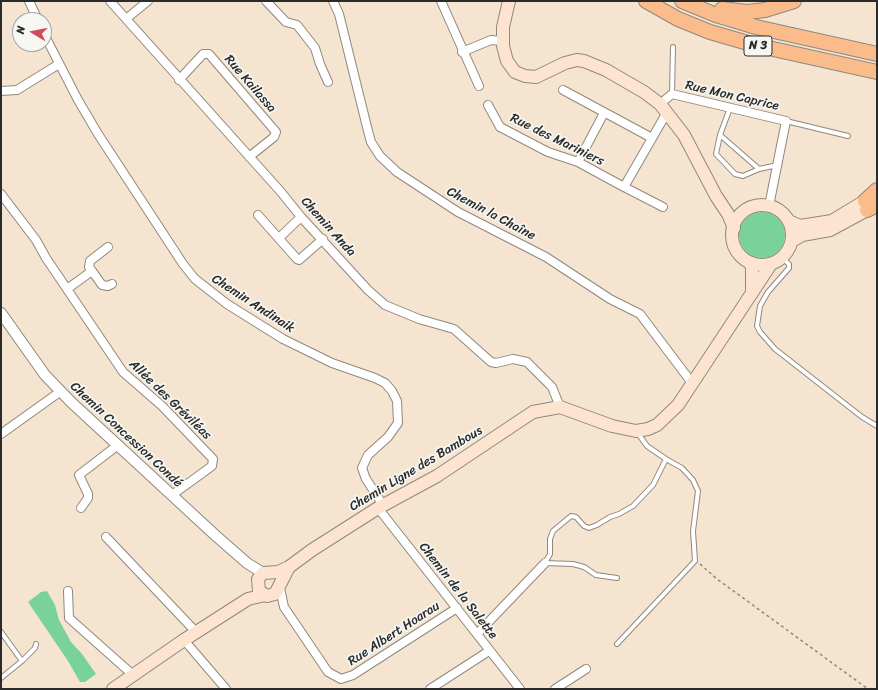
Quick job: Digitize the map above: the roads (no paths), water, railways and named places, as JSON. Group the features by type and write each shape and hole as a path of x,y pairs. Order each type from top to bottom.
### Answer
{"highway":[{"name":"N 3","path":"646,1 718,39 753,52 877,81"},
{"name":"N 3","path":"682,1 716,15 756,27 877,54"},
{"path":"699,1 728,11 747,12 765,10 794,1"},
{"name":"N 3","path":"678,19 710,32 755,45 877,72"},
{"path":"873,202 877,190"}],"main road":[{"path":"509,1 503,27 503,41 507,61 515,72 525,76 536,77 565,63 584,60 606,70 644,92 663,109 684,135 716,196 728,214 734,228 734,244 742,257 749,262 764,265 771,264 782,258 792,241 792,228 789,221 781,212 769,206 760,205 750,208 742,213 734,228"},
{"path":"716,196 742,213"},
{"path":"789,221 800,226 832,221 873,202"},
{"path":"792,241 802,236 830,230 873,202"},
{"path":"749,262 752,267 752,292"},
{"path":"560,407 612,426 636,430 648,429 657,425 678,405 771,264"},
{"name":"Chemin Ligne des Bambous","path":"262,577 289,567 312,550 381,507 437,476 533,412 560,407"},
{"name":"Chemin Ligne des Bambous","path":"280,586 289,567"},
{"path":"248,599 262,577"},
{"path":"113,689 196,632 248,599 276,594 280,586 279,577 262,577"},
{"path":"262,577 259,591 267,595"}],"street":[{"path":"29,1 34,12"},
{"name":"Chemin Anda","path":"110,1 301,217 323,239 368,290 385,305 419,319 454,329 490,362 496,363 513,359 527,362 552,387 560,407"},
{"path":"126,19 148,1"},
{"path":"266,1 286,22 297,24 315,48 328,82"},
{"name":"Chemin la Chaîne","path":"333,1 339,14 371,142 380,156 397,172 458,212 546,257 610,299 640,314 692,383"},
{"path":"441,1 462,52 479,86"},
{"path":"462,52 491,40 503,41"},
{"name":"Chemin Andinaik","path":"52,50 106,146 183,264 195,279 227,304 282,339 332,363 375,378 385,383 392,391 397,401 398,423 388,437 368,455 362,468 366,479 381,507"},
{"name":"Rue Kailassa","path":"179,80 203,54 209,54 276,132 274,137 249,157"},
{"path":"1,91 17,90 59,64"},
{"path":"563,90 652,138"},
{"name":"Rue Mon Caprice","path":"663,109 672,94 786,120 769,206"},
{"name":"Rue des Mariniers","path":"488,105 500,127 548,152 578,162 663,207"},
{"path":"624,187 652,138 663,109"},
{"path":"578,162 604,113"},
{"name":"Allée des Gréviléas","path":"1,194 36,240 66,289 123,372 162,406 213,459 212,466 172,495"},
{"path":"258,215 295,258 300,260 323,239"},
{"path":"279,238 301,217"},
{"path":"108,247 90,261 89,267 102,285 108,286 112,284"},
{"path":"66,289 92,271"},
{"name":"Chemin Concession Condé","path":"1,313 46,376 61,392 262,577"},
{"path":"1,434 61,392"},
{"path":"81,508 88,498 88,494 79,475 118,445"},
{"name":"Chemin de la Salette","path":"381,507 489,651 520,689"},
{"path":"106,537 196,632"},
{"path":"477,634 545,563"},
{"name":"Rue Albert Hoarau","path":"280,586 284,607"},
{"path":"68,591 69,618 133,675"},
{"name":"Rue Albert Hoarau","path":"267,595 284,607 328,672 341,679 353,675 457,608"},
{"path":"184,640 226,689"},
{"path":"430,689 489,651"},
{"path":"555,689 586,669"}],"lane":[{"path":"672,94 673,47"},
{"path":"730,108 720,135 716,154 735,174 743,176 759,169 778,165"},
{"path":"786,120 848,136"},
{"path":"720,135 759,169"},
{"path":"782,258 789,264 789,268 768,292 760,306 757,326 775,348 862,417 877,426"},
{"path":"617,644 695,560 693,531 698,491 693,480 682,468 647,446 636,430"},
{"path":"617,578 596,575 584,567 573,564 545,563 550,554 550,539 553,531 572,516 576,517 584,526 589,528 633,506 652,485 666,459"},
{"path":"1,632 22,661"},
{"path":"1,678 22,661 35,648 36,644"}]}
